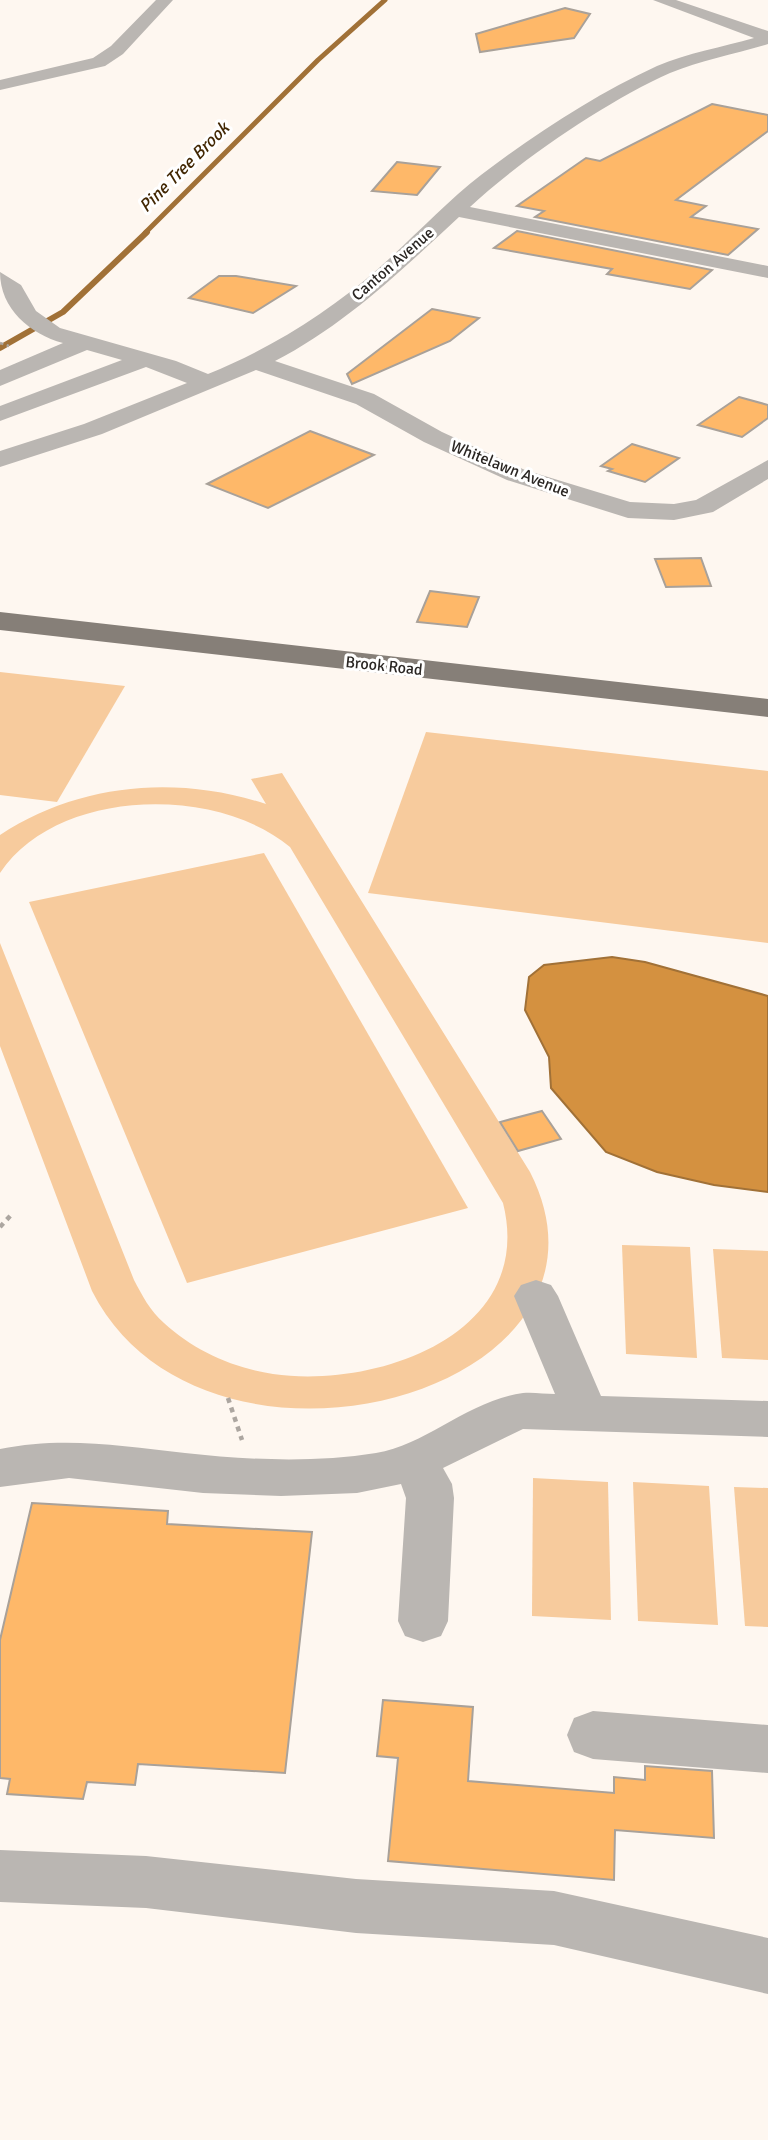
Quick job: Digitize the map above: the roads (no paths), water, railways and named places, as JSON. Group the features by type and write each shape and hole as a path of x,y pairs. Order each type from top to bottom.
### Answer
{"main road":[{"name":"Brook Road","path":"0,621 768,708"}],"street":[{"path":"0,85 99,62 117,50 165,0"},
{"path":"661,0 768,38"},
{"name":"Canton Avenue","path":"0,459 74,436 256,362 340,310 394,266 505,166 619,91 679,64 768,38"},
{"path":"454,211 768,272"},
{"path":"0,279 13,290 42,326 84,343 144,359 209,383"},
{"path":"0,379 84,343"},
{"path":"0,414 144,359"},
{"name":"Whitelawn Avenue","path":"256,362 365,399 433,437 516,475 628,510 674,512 704,506 768,468"},
{"path":"536,1296 584,1412"},
{"path":"0,1468 41,1460 96,1459 219,1475 298,1478 374,1472 411,1462 503,1416 523,1411 768,1419"},
{"path":"411,1462 428,1484 423,1621"},
{"path":"593,1735 768,1749"},
{"path":"0,1876 146,1882 356,1906 554,1918 768,1966"}],"waterway":[{"name":"Pine Tree Brook","path":"145,233 318,60 385,0"},
{"name":"Pine Tree Brook","path":"0,348 63,312 147,232"}]}
